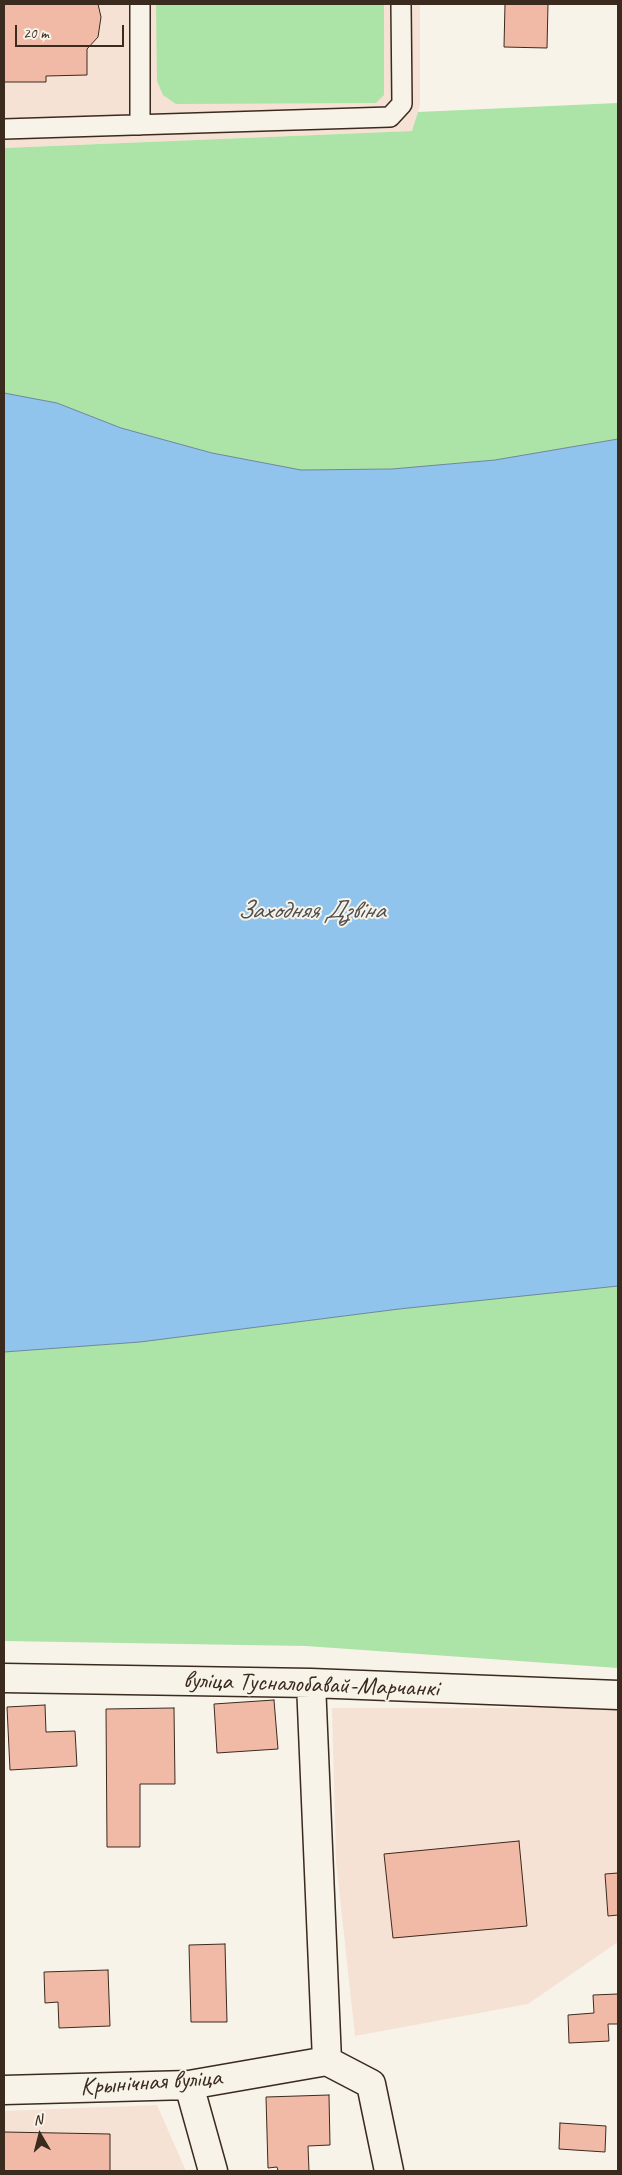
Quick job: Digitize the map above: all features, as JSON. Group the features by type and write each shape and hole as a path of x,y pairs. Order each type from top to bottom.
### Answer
{"street":[{"name":"вуліца Тусналобавай-Марчанкі","path":"4,1678 311,1683 618,1695"},
{"path":"311,1683 327,2061 372,2084 389,2171"},
{"name":"Крынічная вуліца","path":"4,2090 189,2086 327,2061"},
{"path":"189,2086 213,2171"}],"lane":[{"path":"140,4 140,125"},
{"path":"4,129 390,117 402,104 401,4"}],"shaded area":[{"path":"4,4 420,4 420,105 413,131 4,148"},
{"path":"332,1708 618,1708 618,1942 528,2004 355,2036 336,1861"},
{"path":"157,2105 186,2171 4,2171 4,2111"}],"green space":[{"path":"156,4 384,4 384,95 376,103 176,104 163,95 157,81"},
{"path":"618,103 618,439 495,460 392,469 301,470 212,453 121,428 57,403 4,393 4,148 412,131 418,112"},
{"path":"618,1286 618,1668 306,1646 4,1641 4,1352 140,1342 399,1309"}],"water":[{"name":"Заходняя Дзвіна","path":"4,393 57,403 121,428 212,453 301,470 392,469 495,460 618,439 618,1286 399,1309 140,1342 4,1352"}],"building":[{"path":"4,4 98,4 101,17 98,37 87,49 87,75 46,76 46,82 4,82"},
{"path":"505,4 548,4 547,48 504,47"},
{"path":"274,1700 278,1749 217,1753 214,1704"},
{"path":"45,1705 46,1732 75,1731 77,1766 10,1770 7,1707"},
{"path":"174,1708 175,1784 140,1784 140,1847 107,1847 106,1709"},
{"path":"519,1841 527,1926 393,1938 384,1854"},
{"path":"618,1873 618,1915 608,1916 605,1874"},
{"path":"225,1944 227,2022 191,2022 189,1945"},
{"path":"108,1970 110,2026 59,2028 58,2002 45,2003 44,1972"},
{"path":"618,1994 618,2024 608,2024 609,2041 569,2043 568,2015 594,2013 593,1995"},
{"path":"329,2095 330,2145 308,2146 309,2171 278,2171 277,2167 268,2168 266,2097"},
{"path":"560,2123 606,2126 605,2152 559,2149"},
{"path":"4,2132 110,2134 110,2171 4,2171"}]}
